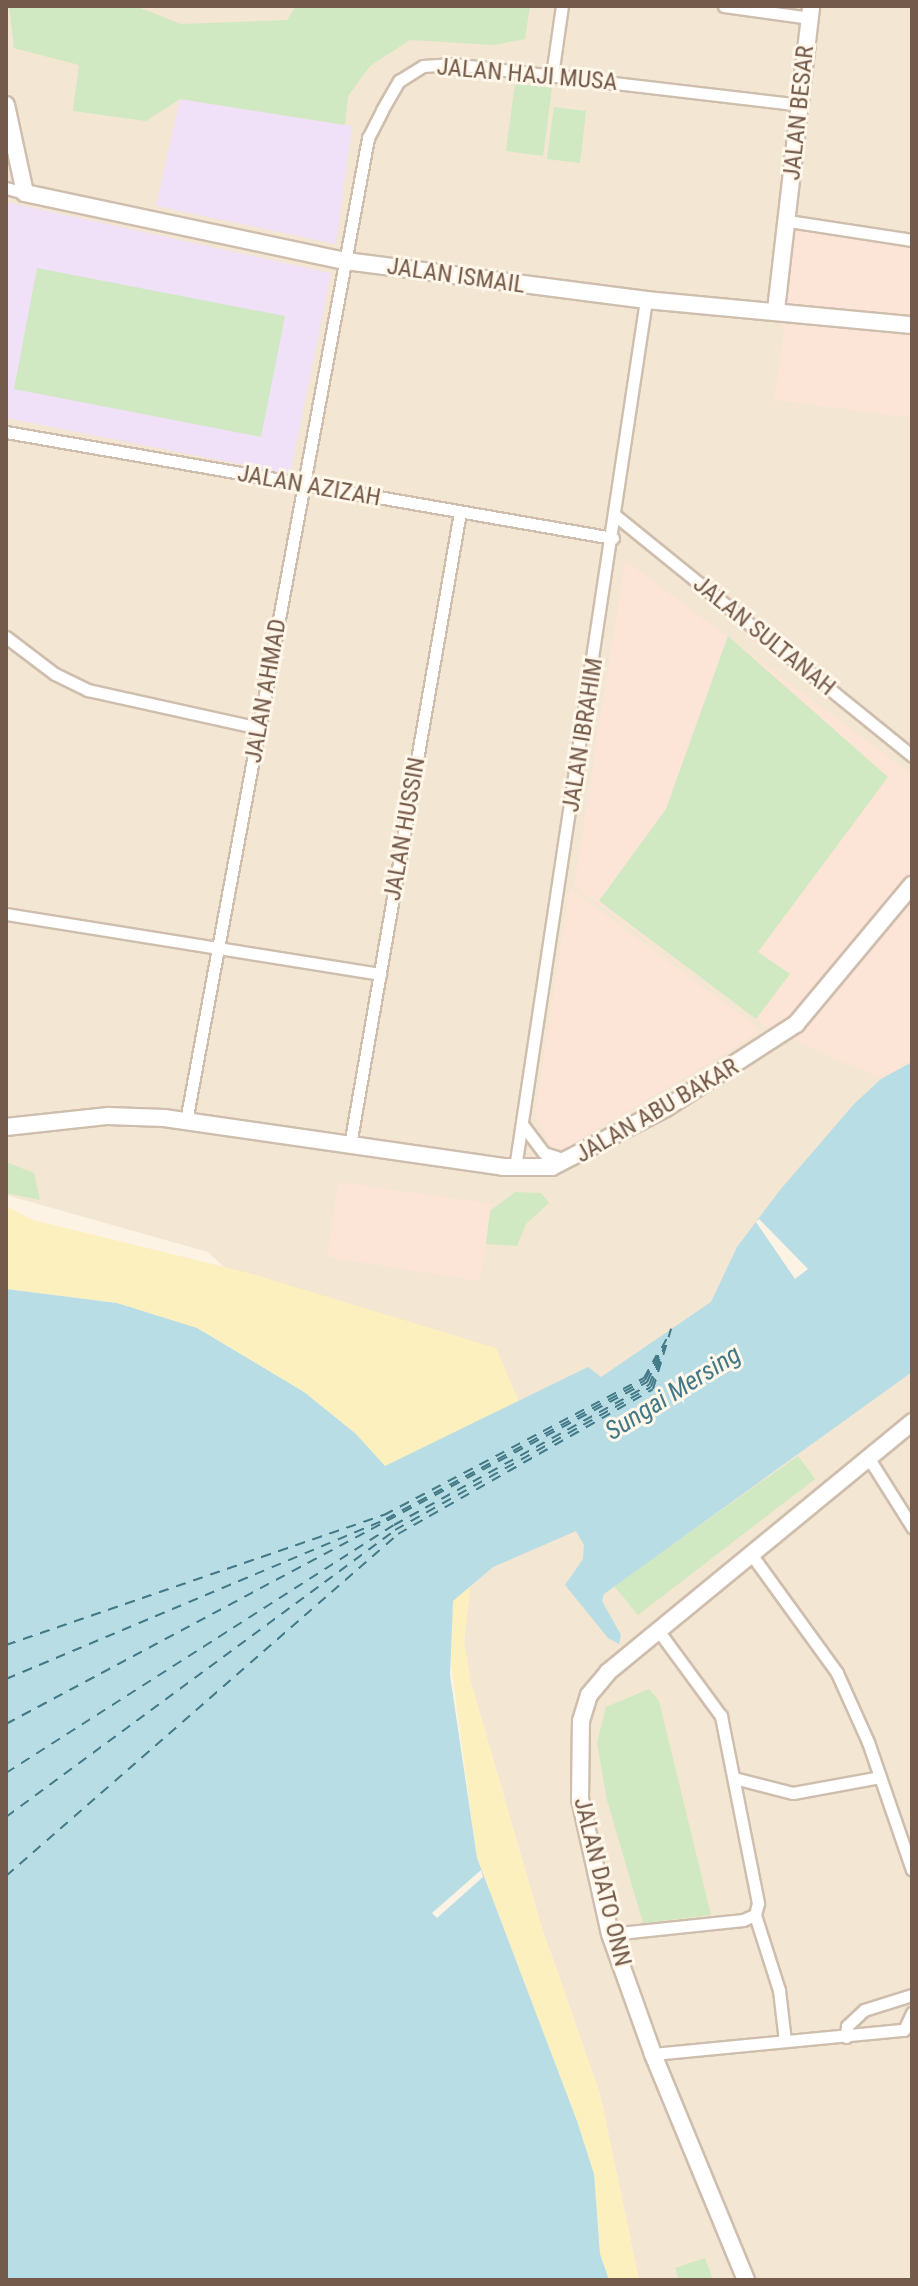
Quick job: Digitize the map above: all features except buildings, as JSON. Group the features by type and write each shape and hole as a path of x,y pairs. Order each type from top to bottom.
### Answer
{"street":[{"path":"552,75 562,6"},
{"path":"724,6 811,12"},
{"name":"JALAN BESAR","path":"776,310 811,12"},
{"name":"JALAN HAJI MUSA","path":"346,261 368,138 399,81 423,66 453,64 800,105"},
{"path":"6,105 25,193"},
{"name":"JALAN ISMAIL","path":"6,188 346,261 646,300 912,325"},
{"path":"788,221 912,240"},
{"name":"JALAN AHMAD","path":"186,1121 346,261"},
{"name":"JALAN IBRAHIM","path":"515,1168 613,538 646,300"},
{"name":"JALAN AZIZAH","path":"6,432 613,538"},
{"name":"JALAN HUSSIN","path":"350,1145 460,512"},
{"name":"JALAN SULTANAH","path":"616,516 912,756"},
{"path":"6,637 55,674 88,690 259,728"},
{"name":"JALAN ABU BAKAR","path":"6,1127 108,1116 186,1121 515,1168 568,1162 746,1060 796,1024 910,891"},
{"path":"6,914 380,974"},
{"path":"522,1124 544,1153 568,1162"},
{"name":"JALAN DATO ONN","path":"746,2280 653,2054 610,1934 580,1799 581,1721 596,1685 657,1629 912,1422"},
{"path":"868,1457 912,1527"},
{"path":"751,1554 837,1673 880,1777 912,1870"},
{"path":"657,1629 718,1708 758,1884 755,1915 779,1990 785,2041"},
{"path":"734,1778 793,1793 880,1777"},
{"path":"610,1934 755,1915"},
{"path":"846,2037 847,2026 864,2010 912,1995"},
{"path":"653,2054 904,2030 912,2013"}],"shaded area":[{"path":"6,6 912,6 912,2280 639,2280 600,2094 541,1925 470,1679 464,1642 471,1581 395,1427 208,1252 6,1195"},
{"path":"180,99 352,126 336,244 156,206"},
{"path":"6,202 331,273 290,474 6,418"},
{"path":"777,215 912,233 912,418 774,400 784,331 769,290"},
{"path":"625,560 912,775 912,1062 881,1079 770,1029 574,886"},
{"path":"570,888 762,1031 564,1149 550,1147 535,1113"},
{"path":"338,1182 492,1204 480,1281 327,1257"}],"green space":[{"path":"9,6 135,6 181,24 287,20 296,6 530,6 525,39 494,45 410,40 370,66 348,96 345,125 180,99 146,121 73,111 79,65 14,48"},
{"path":"515,83 552,88 543,156 506,151"},
{"path":"554,107 586,111 580,163 547,159"},
{"path":"37,268 285,316 261,437 14,389"},
{"path":"728,636 888,777 758,952 790,974 756,1019 599,901 666,809"},
{"path":"6,1162 34,1173 40,1200 6,1193"},
{"path":"515,1192 541,1193 549,1203 526,1224 517,1246 486,1244 490,1211"},
{"path":"798,1456 815,1479 638,1615 614,1586"},
{"path":"649,1689 659,1701 711,1915 643,1923 607,1800 597,1743 606,1707"},
{"path":"705,2258 713,2280 679,2280 675,2268"}],"sand":[{"path":"6,1206 33,1220 249,1273 496,1348 520,1404 384,1467 356,1434 304,1392 197,1328 117,1303 6,1289"},
{"path":"471,1581 464,1642 470,1679 541,1925 600,2094 639,2280 609,2280 600,2254 594,2174 577,2121 477,1858 449,1649 453,1601"}],"water":[{"name":"Sungai Mersing","path":"912,1062 912,1372 604,1594 602,1601 621,1635 619,1644 608,1638 565,1585 583,1559 584,1545 576,1531 493,1567 453,1601 450,1675 477,1858 577,2121 594,2174 600,2254 609,2280 6,2280 6,1289 117,1303 197,1328 304,1392 356,1434 385,1466 588,1367 601,1377 711,1302 737,1247 780,1190 854,1104 881,1079"}],"pier":[{"path":"759,1219 808,1269 795,1279 756,1222"},
{"path":"481,1870 483,1877 437,1918 432,1913"}],"ferry route":[{"path":"6,1876 398,1534 653,1389 671,1329"},
{"path":"6,1679 386,1519 645,1380 667,1338"},
{"path":"6,1773 394,1525 649,1385 665,1345"},
{"path":"6,1645 384,1515 644,1378 657,1355"},
{"path":"6,1724 647,1382 659,1356"},
{"path":"6,1817 395,1530 651,1387 660,1361"}]}
